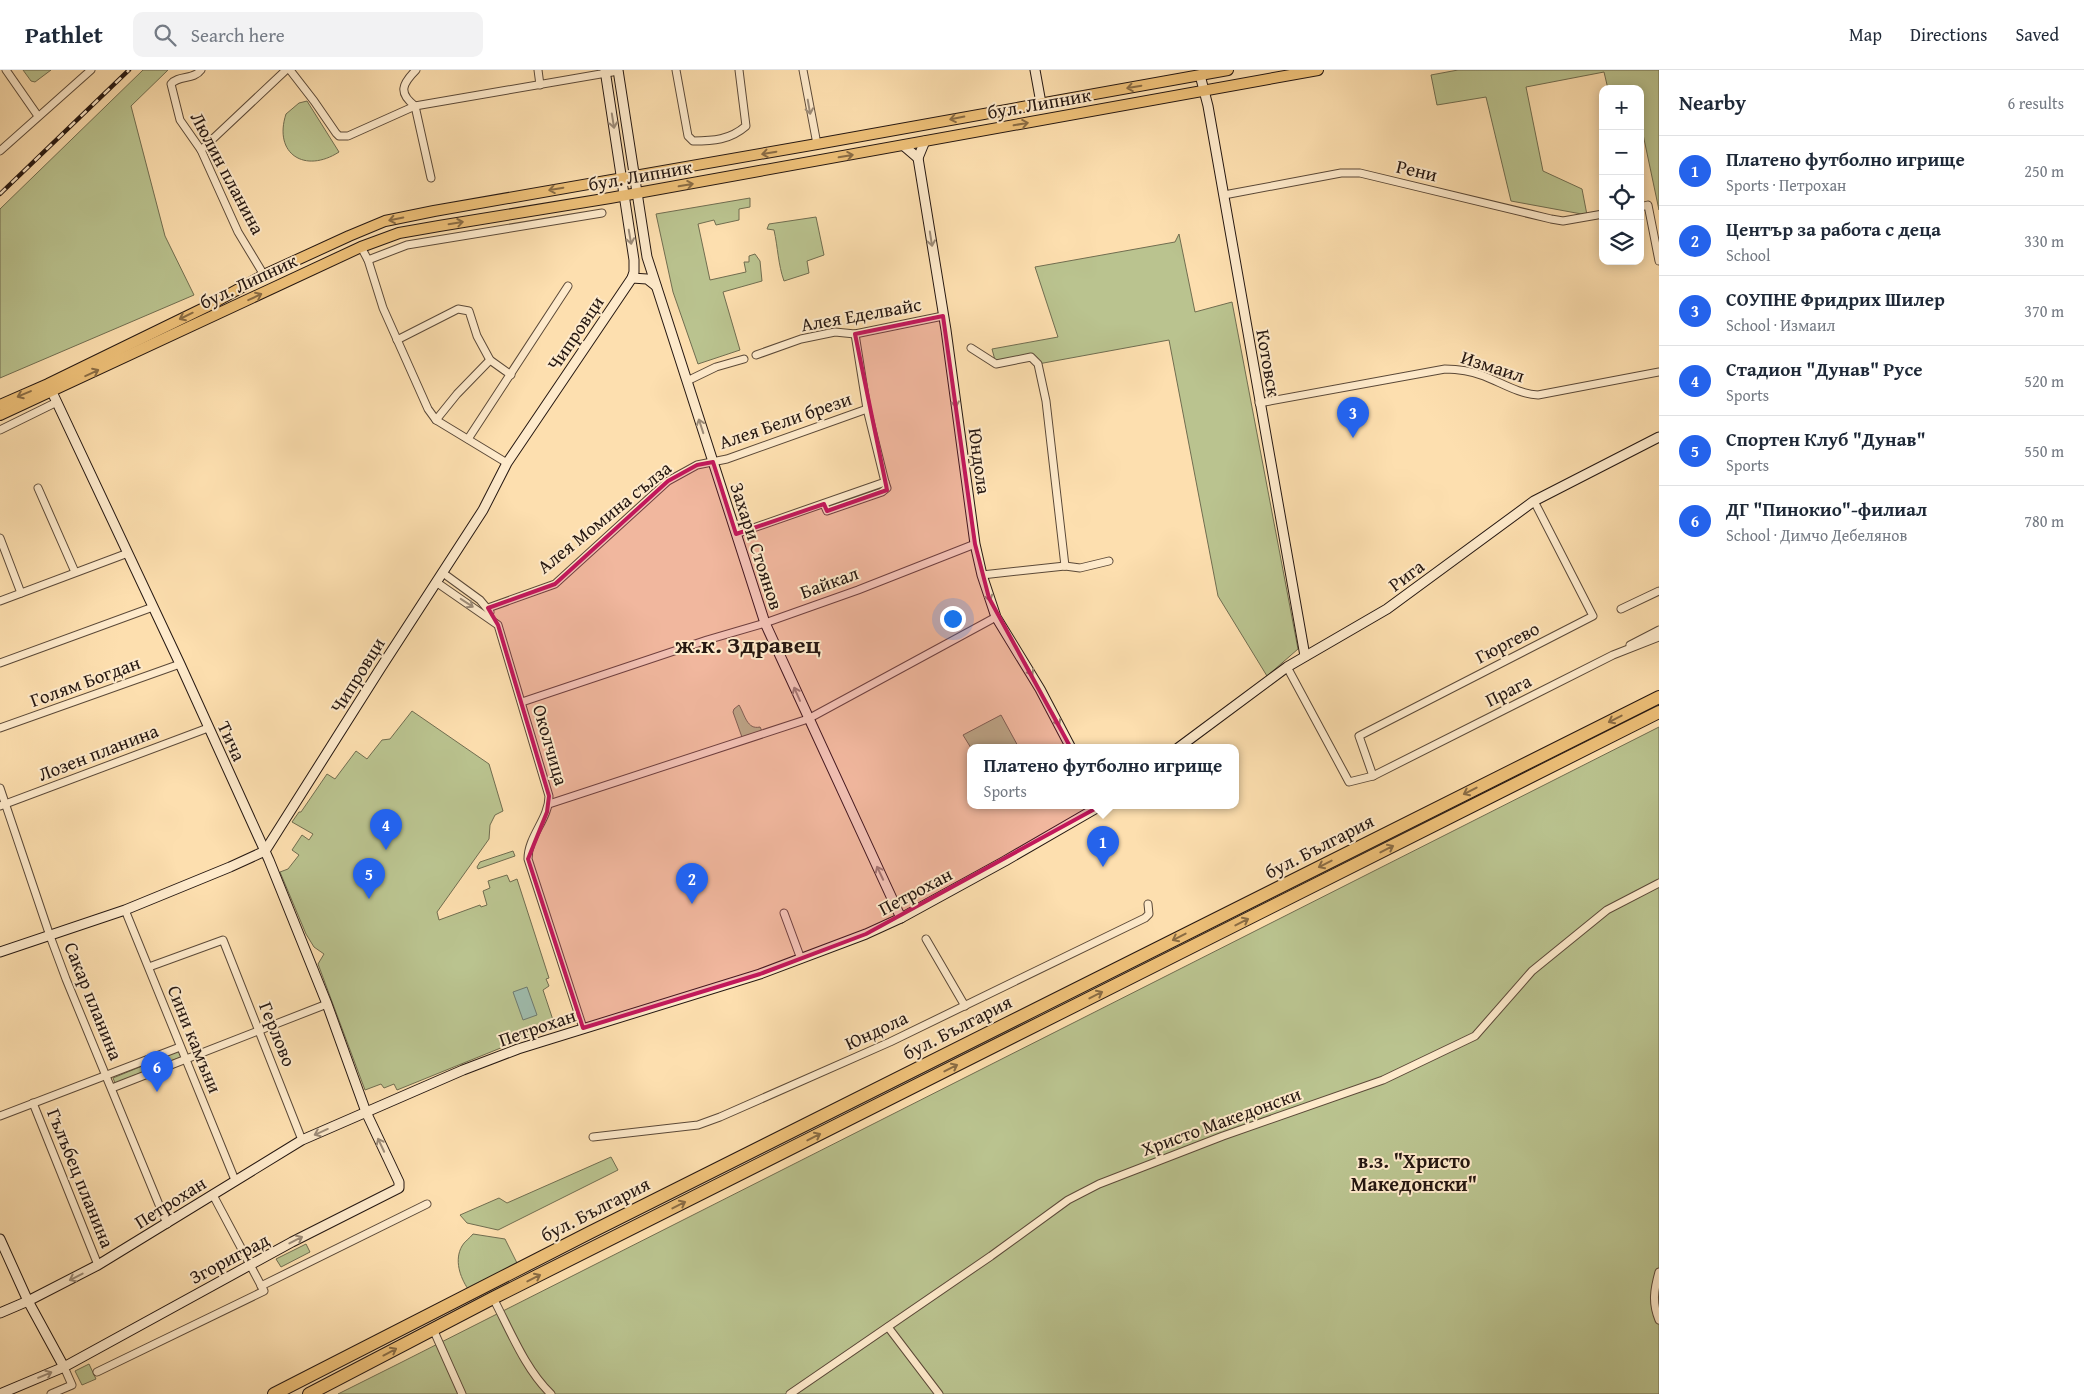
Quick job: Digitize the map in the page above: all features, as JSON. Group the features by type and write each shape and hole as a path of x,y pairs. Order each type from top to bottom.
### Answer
{"highway":[{"name":"бул. България","path":"274,1394 607,1224 1659,697"},
{"name":"бул. България","path":"309,1394 493,1298 1659,712"}],"main road":[{"name":"бул. Липник","path":"0,405 48,384 197,311 264,274 384,221 1228,70"},
{"name":"бул. Липник","path":"0,415 361,247 399,233 624,196 1318,70"}],"street":[{"path":"6,70 38,116"},
{"path":"0,151 91,70"},
{"name":"Люлин планина","path":"202,70 198,74 174,81 171,84 180,120 201,150 238,232 264,274"},
{"path":"201,150 286,70"},
{"path":"290,70 339,136 348,136 415,106 618,70"},
{"path":"416,70 404,84 404,92 407,100 415,106 431,178"},
{"path":"538,70 540,85"},
{"name":"Захари Стоянов","path":"618,70 648,257 765,623 901,918"},
{"path":"676,70 688,136 693,141 726,139 738,133 746,126 738,70"},
{"path":"803,70 817,144"},
{"path":"1035,70 1041,103"},
{"path":"605,71 634,260 632,278 650,280 659,290"},
{"name":"Котовск","path":"1200,75 1224,195 1259,403 1305,656"},
{"path":"904,146 918,158 925,141"},
{"name":"Юндола","path":"918,158 943,316 975,544 982,576 996,617 1040,689 1069,744"},
{"name":"Рени","path":"1224,195 1342,173 1360,173 1551,219 1563,221 1599,215"},
{"path":"1644,206 1648,205 1659,261"},
{"path":"368,260 408,245 602,213"},
{"path":"361,247 368,260 383,308 428,409 436,420 507,463"},
{"name":"Чипровци","path":"265,851 483,510 507,463 648,257"},
{"path":"468,439 568,286"},
{"path":"397,340 458,309 469,311 477,336 490,360 511,375"},
{"name":"Алея Еделвайс","path":"756,355 801,339 835,332 855,334 943,316"},
{"name":"Алея Бели брези","path":"736,534 885,482 867,409 855,334"},
{"path":"971,348 996,364 1031,357 1038,364 1046,401 1065,566"},
{"path":"687,381 716,367 744,359"},
{"path":"436,420 457,394 490,360"},
{"name":"Измаил","path":"1259,403 1445,369 1461,370 1484,376 1528,394 1538,395 1659,372"},
{"name":"Тича","path":"52,392 180,664 265,851 327,1004 366,1112"},
{"path":"0,430 57,402"},
{"name":"Алея Бели брези","path":"713,462 867,409"},
{"name":"Рига","path":"1183,744 1287,667 1387,609 1534,501 1659,437"},
{"name":"Алея Момина сълза","path":"488,608 555,584 668,481 697,465 713,462"},
{"path":"38,488 75,572"},
{"name":"Гюргево","path":"1373,776 1359,736 1593,616 1534,501"},
{"path":"0,538 21,593"},
{"name":"Байкал","path":"522,702 707,640 765,623 858,590 975,544"},
{"path":"0,601 128,553"},
{"path":"982,576 1065,566 1080,568 1110,561"},
{"path":"442,573 488,608"},
{"path":"436,582 498,625"},
{"path":"1621,609 1659,590"},
{"path":"0,663 152,608"},
{"name":"Околчица","path":"488,608 498,625 546,783 549,804 530,846 528,859 583,1028"},
{"path":"549,804 808,719 996,617"},
{"path":"1613,655 1659,630"},
{"name":"Прага","path":"1373,776 1613,655 1659,637"},
{"name":"Голям Богдан","path":"0,728 180,664"},
{"path":"1287,667 1349,782 1373,776"},
{"name":"Лозен планина","path":"3,805 208,728"},
{"name":"Сакар планина","path":"0,788 3,805 50,936 167,1224"},
{"name":"Петрохан","path":"0,1313 28,1301 98,1265 302,1140 518,1049 801,959 901,918 1095,809"},
{"path":"0,952 125,910 265,851"},
{"name":"Христо Македонски","path":"790,1394 1068,1200 1099,1184 1222,1136 1383,1080 1475,1036 1532,971 1607,910 1659,884"},
{"name":"Юндола","path":"592,1137 698,1125 890,1042 1145,918 1148,914 1148,904"},
{"name":"Сини камъни","path":"125,910 235,1180"},
{"path":"784,913 801,959"},
{"path":"926,939 965,1006"},
{"name":"Герлово","path":"149,967 223,940 302,1140"},
{"path":"112,1088 327,1004"},
{"path":"0,1116 180,1047"},
{"name":"Гълъбец планина","path":"33,1103 98,1265"},
{"name":"Згориград","path":"0,1394 64,1366 250,1265 399,1188 399,1182 366,1112"},
{"path":"97,1372 264,1291 213,1195"},
{"path":"261,1286 427,1204"},
{"path":"0,1239 28,1301 64,1366 72,1385 51,1394"},
{"path":"1659,1272 1654,1290 1654,1306 1659,1320"},
{"path":"493,1298 526,1360 551,1394"},
{"path":"888,1327 939,1394"},
{"path":"433,1329 462,1394"}],"highlighted area":[{"path":"943,316 975,544 989,598 1102,805 866,934 760,974 583,1028 528,859 547,812 549,796 498,625 488,608 555,584 668,481 697,465 713,462 736,534 824,504 827,511 887,490 855,334"}],"green space":[{"path":"23,70 51,70 35,82 31,81"},
{"path":"143,70 168,70 131,106 165,236 194,295 0,378 0,209"},
{"path":"1458,70 1659,70 1659,210 1644,139 1644,85 1607,85 1604,72 1526,87 1543,171 1582,189 1587,215 1511,201 1486,97 1437,105 1431,75"},
{"path":"307,101 339,152 315,161 304,160 295,156 288,149 284,140 283,128 286,114 299,103"},
{"path":"750,198 750,207 739,209 739,220 716,225 714,220 698,224 710,280 746,272 744,262 749,262 749,256 755,254 760,261 762,281 723,292 740,350 698,364 673,292 656,214"},
{"path":"816,217 824,255 807,261 809,273 784,281 774,230 767,229 769,224"},
{"path":"1179,234 1195,312 1232,302 1298,649 1267,676 1218,596 1169,340 1038,364 1031,357 996,364 992,349 1058,337 1035,267 1175,242"},
{"path":"739,705 749,724 760,727 763,733 743,740 733,712"},
{"path":"412,711 489,764 503,811 495,815 490,825 489,839 437,912 439,920 480,905 481,907 487,905 483,891 490,888 488,881 507,875 510,882 517,879 549,978 546,979 549,986 543,990 555,1026 397,1090 394,1084 384,1088 381,1084 365,1090 318,964 324,954 314,947 306,934 280,872 288,869 299,855 292,850 302,835 309,840 313,834 292,822 327,774 335,779 356,751 367,759 382,740 390,739"},
{"path":"1001,715 1017,744 969,744 963,735"},
{"path":"1659,727 1659,1394 338,1394 402,1362"},
{"path":"513,851 515,856 478,869 477,867 480,862"},
{"path":"179,1051 181,1057 115,1083 113,1078"},
{"path":"611,1157 618,1170 498,1230 467,1223 460,1215 499,1198 507,1203"},
{"path":"473,1234 505,1239 517,1263 468,1289 460,1274 458,1257 463,1244"},
{"path":"306,1244 310,1252 281,1267 276,1259"},
{"path":"89,1364 96,1379 82,1385 75,1371"}],"shaded area":[{"path":"527,987 537,1015 523,1020 513,992"}],"railway":[{"path":"0,194 129,70"}],"place":[{"name":"СОУПНЕ Фридрих Шилер","path":"1353,438"},
{"name":"Стадион \"Дунав\" Русе","path":"386,850"},
{"name":"Платено футболно игрище","path":"1103,867"},
{"name":"Спортен Клуб \"Дунав\"","path":"369,899"},
{"name":"Център за работа с деца","path":"692,904"},
{"name":"ДГ \"Пинокио\"-филиал","path":"157,1092"}],"district":[{"name":"ж.к. Здравец","path":"748,644"},
{"name":"в.з. \"Христо Македонски\"","path":"1414,1172"}]}
